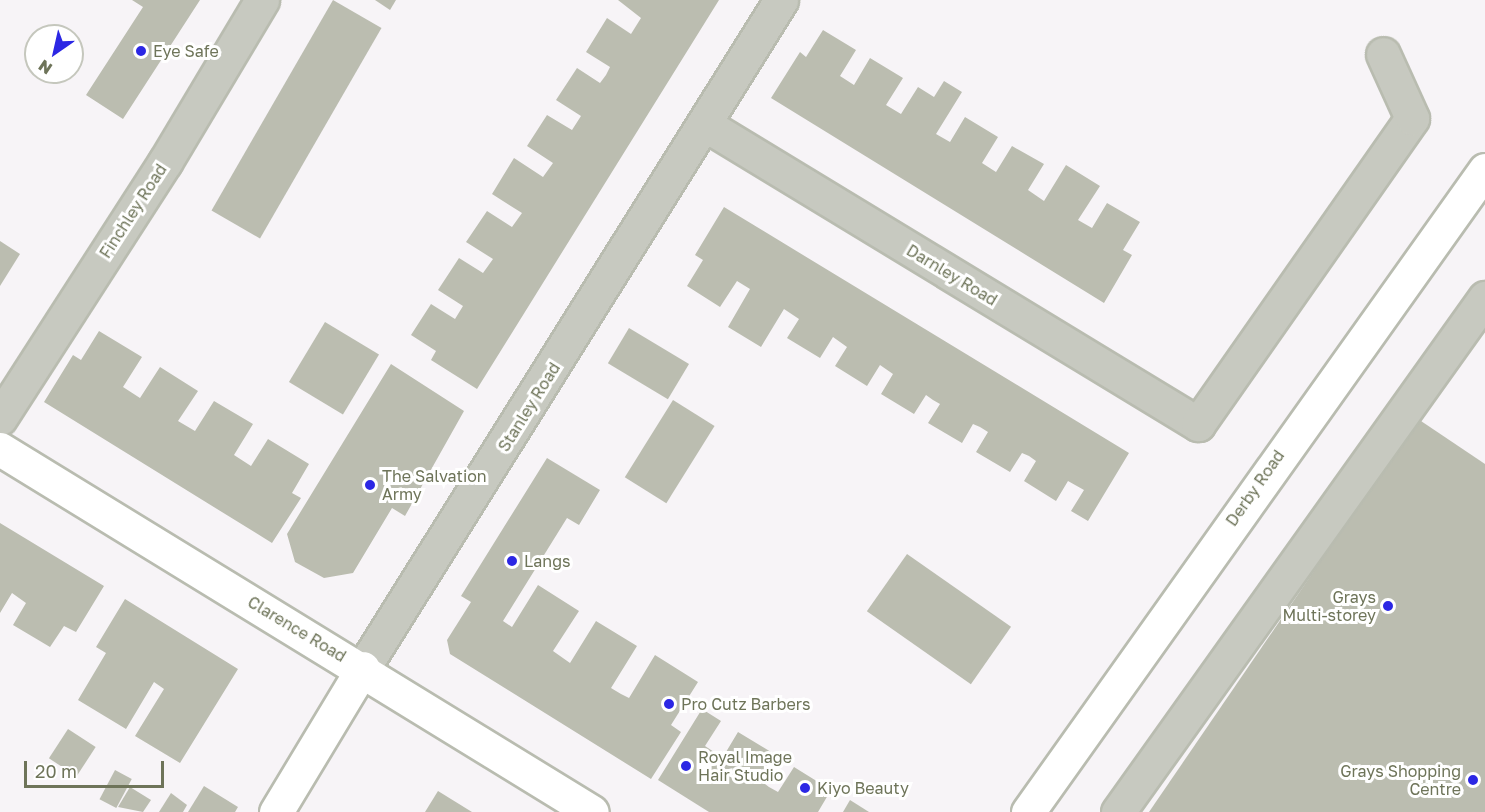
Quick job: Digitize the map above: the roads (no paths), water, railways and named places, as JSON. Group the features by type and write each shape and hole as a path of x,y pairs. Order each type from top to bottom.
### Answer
{"main road":[{"name":"Derby Road","path":"1029,810 1485,170"},
{"name":"Clarence Road","path":"0,449 363,668 592,812"},
{"name":"Stanley Road","path":"276,812 363,668"}],"street":[{"name":"Finchley Road","path":"0,418 165,162 262,0"},
{"name":"Stanley Road","path":"363,668 706,125 781,0"},
{"name":"Darnley Road","path":"706,125 1198,424 1412,118 1383,54"},
{"path":"1118,812 1485,298"}],"place":[{"name":"Eye Safe","path":"141,51"},
{"name":"The Salvation Army","path":"370,485"},
{"name":"Langs","path":"512,561"},
{"name":"Grays Multi-storey","path":"1388,606"},
{"name":"Pro Cutz Barbers","path":"669,704"},
{"name":"Royal Image Hair Studio","path":"686,766"},
{"name":"Grays Shopping Centre","path":"1473,780"},
{"name":"Kiyo Beauty","path":"805,788"}]}
